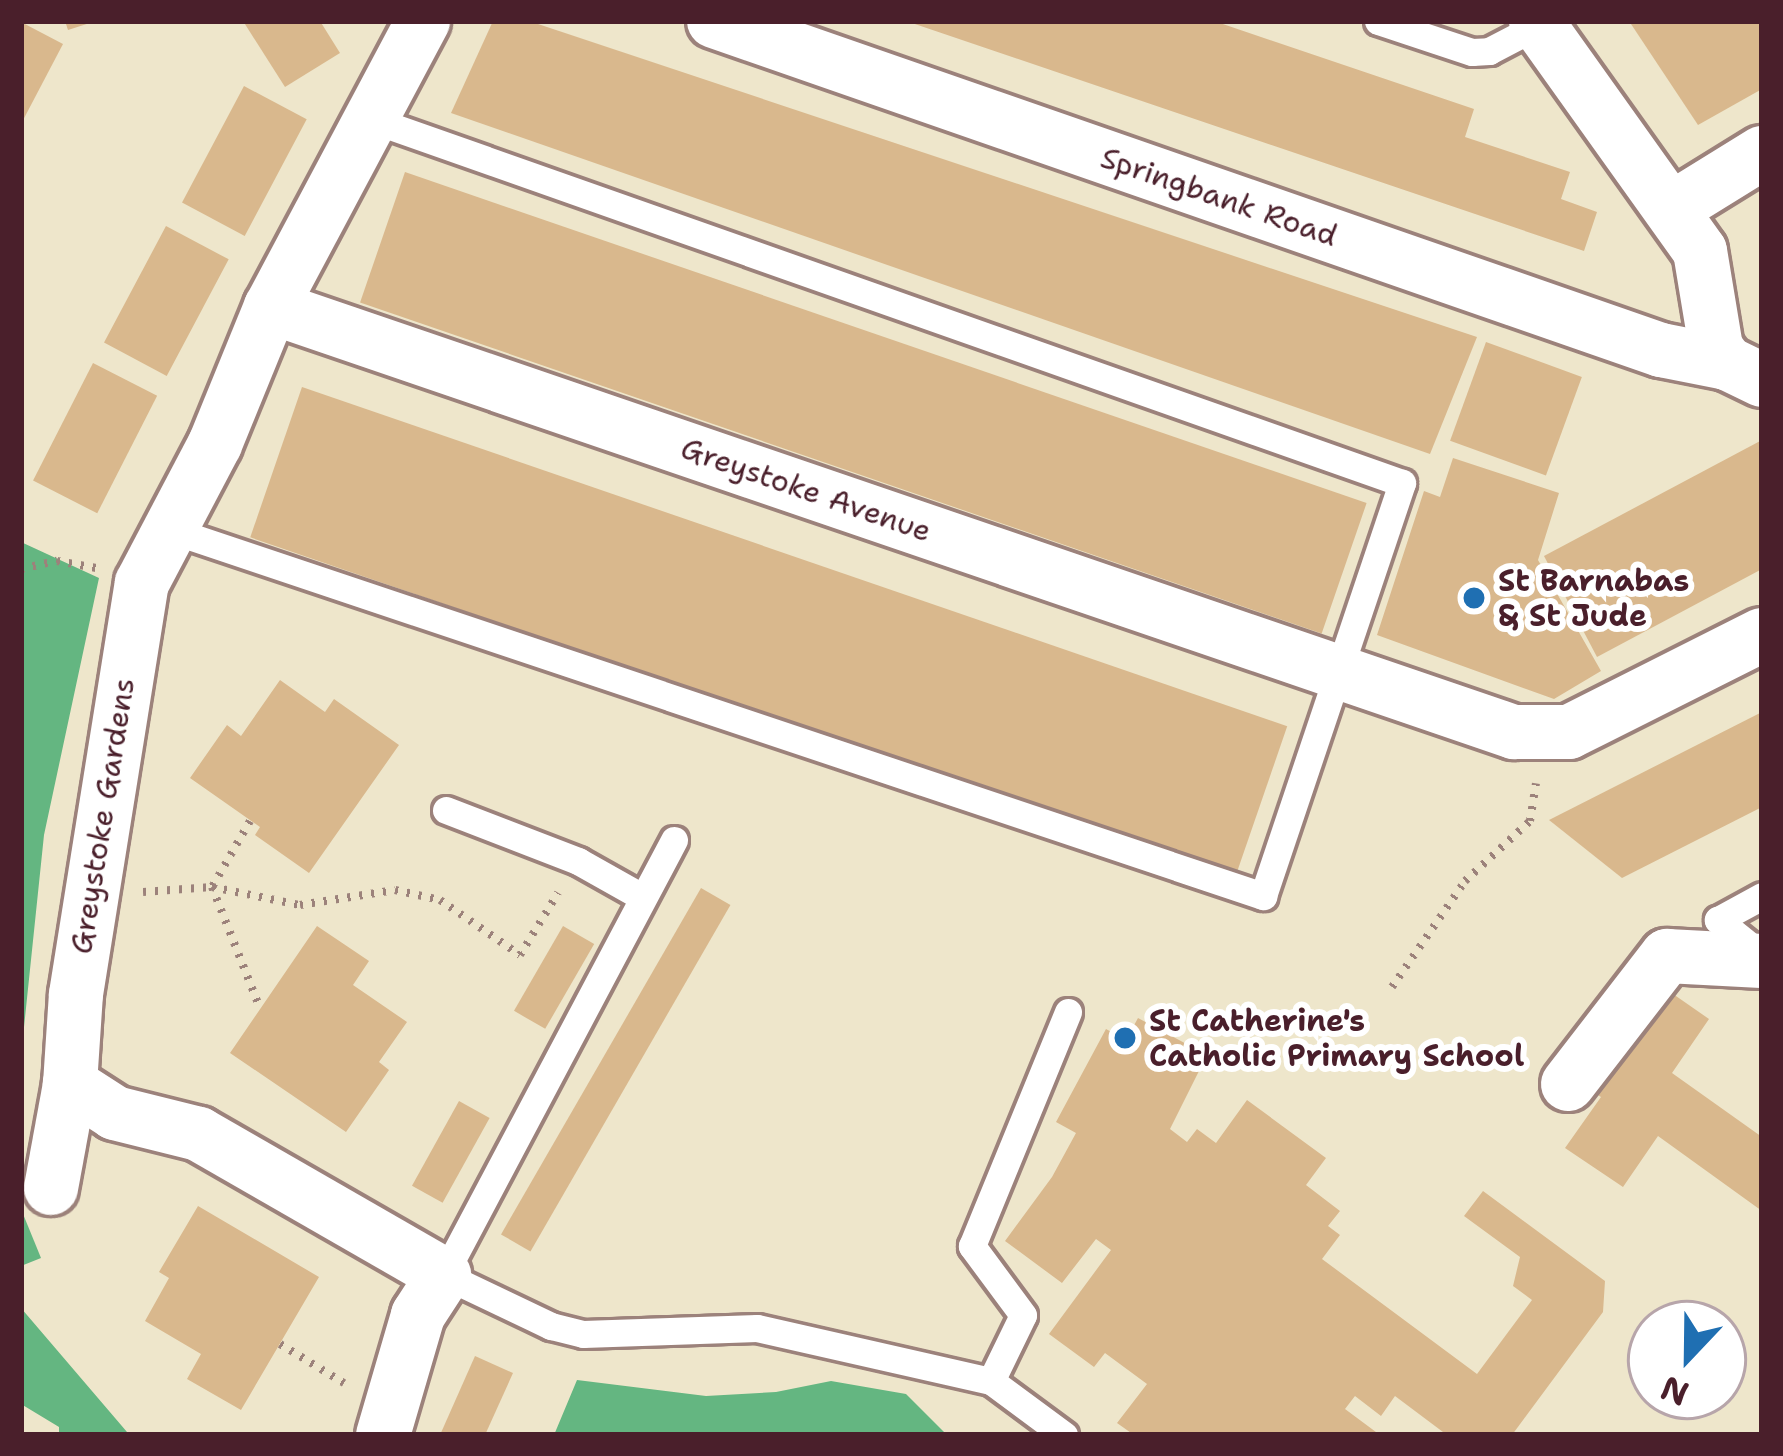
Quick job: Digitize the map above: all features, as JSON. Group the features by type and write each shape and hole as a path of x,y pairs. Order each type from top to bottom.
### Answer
{"street":[{"name":"Greystoke Gardens","path":"51,1187 70,1084 76,994 142,583 174,531 271,307 423,21"},
{"name":"Springbank Road","path":"714,21 1661,350 1744,371"},
{"path":"1537,23 1700,251 1709,330 1744,371"},
{"path":"1673,208 1762,153"},
{"name":"Greystoke Avenue","path":"271,307 1514,732 1569,732 1762,635"},
{"path":"1568,1084 1667,956 1762,958"},
{"path":"70,1084 115,1113 199,1135 444,1275 418,1315 385,1422"}],"lane":[{"path":"1378,21 1472,52 1489,52 1537,23"},
{"path":"174,531 1263,896 1342,673 1402,483 368,118"},
{"path":"446,810 578,861 642,897"},
{"path":"674,841 444,1275 551,1326 583,1334 757,1328 991,1381 1064,1435"},
{"path":"1762,896 1718,920 1762,958"},
{"path":"991,1381 1023,1315 973,1246 1068,1012"}],"path":[{"path":"21,569 57,561"},
{"path":"212,887 250,821"},
{"path":"1392,987 1465,880 1530,821"},
{"path":"93,884 138,892 212,887 300,904 395,890 440,900 520,955 578,861"},
{"path":"212,887 260,1008"},
{"path":"280,1343 385,1422"}],"green space":[{"path":"21,542 99,578 44,835 21,1056"},
{"path":"21,1209 41,1258 21,1266"},
{"path":"21,1308 127,1435 59,1435 59,1427 21,1404"},
{"path":"577,1380 706,1396 776,1392 831,1381 906,1394 947,1435 554,1435"}],"building":[{"path":"65,21 93,21 93,22 68,30"},
{"path":"243,21 320,21 340,53 285,87"},
{"path":"493,21 529,21 1477,337 1430,454 451,113"},
{"path":"906,21 1214,21 1474,109 1465,137 1570,172 1561,199 1597,212 1584,251"},
{"path":"1629,21 1762,21 1762,89 1698,125"},
{"path":"21,22 63,44 21,124"},
{"path":"244,86 307,119 245,236 182,203"},
{"path":"405,172 1367,503 1322,634 360,302"},
{"path":"166,226 229,259 167,376 104,343"},
{"path":"1486,342 1582,377 1546,476 1450,441"},
{"path":"93,363 157,396 97,513 33,481"},
{"path":"302,387 1287,726 1235,877 250,537"},
{"path":"1762,440 1762,569 1597,657 1544,556"},
{"name":"St Barnabas & St Jude","path":"1453,458 1559,493 1538,560 1601,671 1554,699 1377,635 1424,491 1440,497"},
{"path":"280,680 325,712 334,699 399,745 309,873 255,835 260,827 190,778 227,725 241,736"},
{"path":"1762,712 1762,807 1622,878 1549,820"},
{"path":"701,888 730,905 530,1251 501,1234"},
{"path":"317,926 369,961 353,985 407,1022 379,1062 389,1070 346,1132 230,1053"},
{"path":"563,926 594,944 545,1029 514,1011"},
{"path":"1663,987 1709,1019 1672,1073 1762,1137 1762,1211 1658,1136 1623,1187 1565,1148 1601,1097 1592,1091"},
{"path":"1138,1018 1207,1055 1170,1129 1187,1142 1197,1129 1216,1143 1247,1100 1326,1158 1306,1185 1340,1211 1328,1226 1340,1235 1322,1259 1477,1374 1532,1300 1513,1286 1520,1257 1464,1216 1483,1191 1605,1281 1603,1312 1512,1435 1447,1435 1395,1396 1381,1416 1355,1396 1345,1409 1380,1435 1134,1435 1117,1423 1147,1384 1105,1353 1094,1367 1049,1334 1111,1250 1096,1239 1062,1283 1005,1241 1052,1177 1076,1133 1056,1122 1106,1029 1126,1040"},
{"path":"459,1101 490,1118 443,1203 412,1186"},
{"path":"198,1206 319,1277 241,1410 187,1379 201,1354 145,1321 169,1278 159,1272"},
{"path":"475,1356 513,1373 485,1435 440,1435"}],"place":[{"name":"St Barnabas & St Jude","path":"1474,598"},
{"name":"St Catherine's Catholic Primary School","path":"1125,1038"}]}
